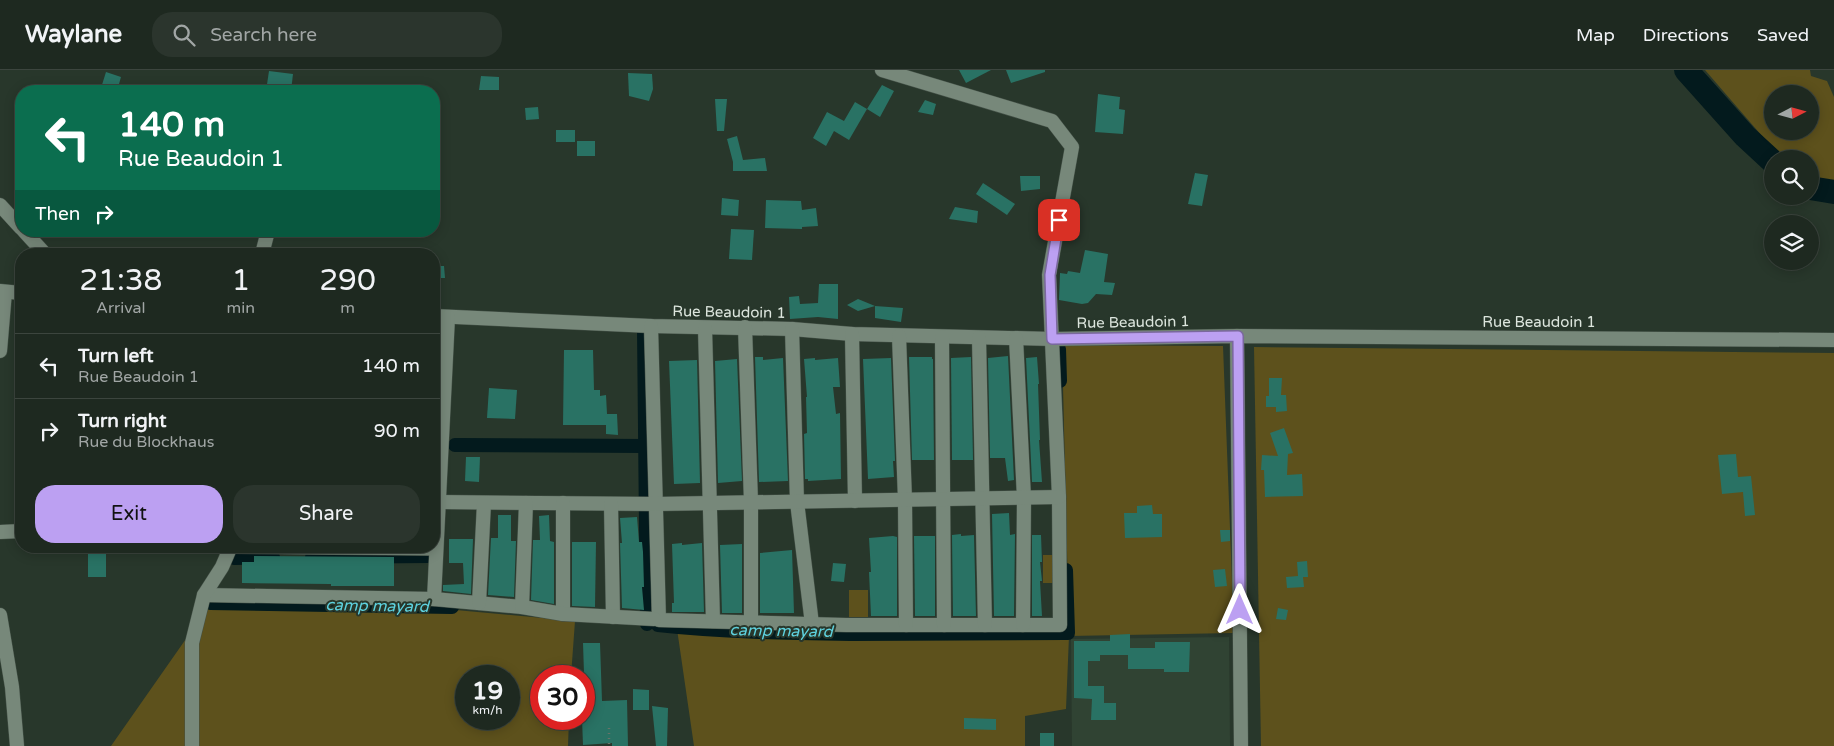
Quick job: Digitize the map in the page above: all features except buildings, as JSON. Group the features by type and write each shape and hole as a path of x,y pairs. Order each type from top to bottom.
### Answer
{"street":[{"path":"204,595 434,600 522,607 563,614 713,622 1060,625 1059,497 1050,275 1072,147 1052,120 882,70"},
{"path":"0,205 15,221"},
{"path":"29,237 40,248"},
{"path":"0,352 2,292 15,292"},
{"path":"440,361 441,316"},
{"name":"Rue Beaudoin 1","path":"441,316 979,338 1052,339 1238,336 1834,340"},
{"path":"651,326 650,504 652,619"},
{"path":"745,327 752,502 751,622"},
{"path":"705,328 713,622"},
{"path":"792,329 797,502 812,624"},
{"path":"852,334 855,501"},
{"path":"899,336 905,500 906,625"},
{"path":"942,336 944,625"},
{"path":"1238,336 1241,746"},
{"path":"979,338 985,625"},
{"path":"1016,338 1024,498 1023,625"},
{"path":"440,502 710,504 1059,497"},
{"path":"479,604 484,503"},
{"path":"522,607 526,503"},
{"path":"563,504 563,614"},
{"path":"611,504 613,617"},
{"path":"0,532 15,531"},
{"path":"192,746 192,643 204,595 222,568 228,553"},
{"path":"434,600 436,553"},
{"path":"0,615 12,688 17,746"}],"path":[{"path":"609,728 609,746"}],"shaded area":[{"path":"1705,70 1810,70 1811,76 1827,81 1834,97 1834,184 1819,183 1819,150 1774,150 1766,140 1819,140 1819,85 1764,85 1764,138"},
{"path":"1062,345 1223,346 1234,633 1069,636 1066,709 1025,716 1025,746 694,746 677,629 1069,633"},
{"path":"1254,347 1834,353 1834,746 1261,746"},
{"path":"1043,555 1056,555 1056,583 1043,583"},
{"path":"849,590 868,590 868,617 849,617"},
{"path":"209,606 434,608 575,621 572,665 530,665 530,730 569,730 568,746 111,746"},
{"path":"1229,637 1230,746 1072,746 1071,639"}],"waterway":[{"path":"1686,70 1745,136 1764,154"},
{"path":"1819,190 1834,192"},
{"path":"644,329 647,624"},
{"name":"camp mayard","path":"1059,349 1060,381"},
{"path":"455,445 646,446"},
{"path":"312,557 429,556"},
{"path":"234,558 273,557"},
{"name":"camp mayard","path":"658,625 730,631 851,634 1068,633 1066,570"},
{"name":"camp mayard","path":"210,603 452,607"}],"route":[{"path":"1059,220 1050,275 1052,339 1238,336 1240,610"}]}
